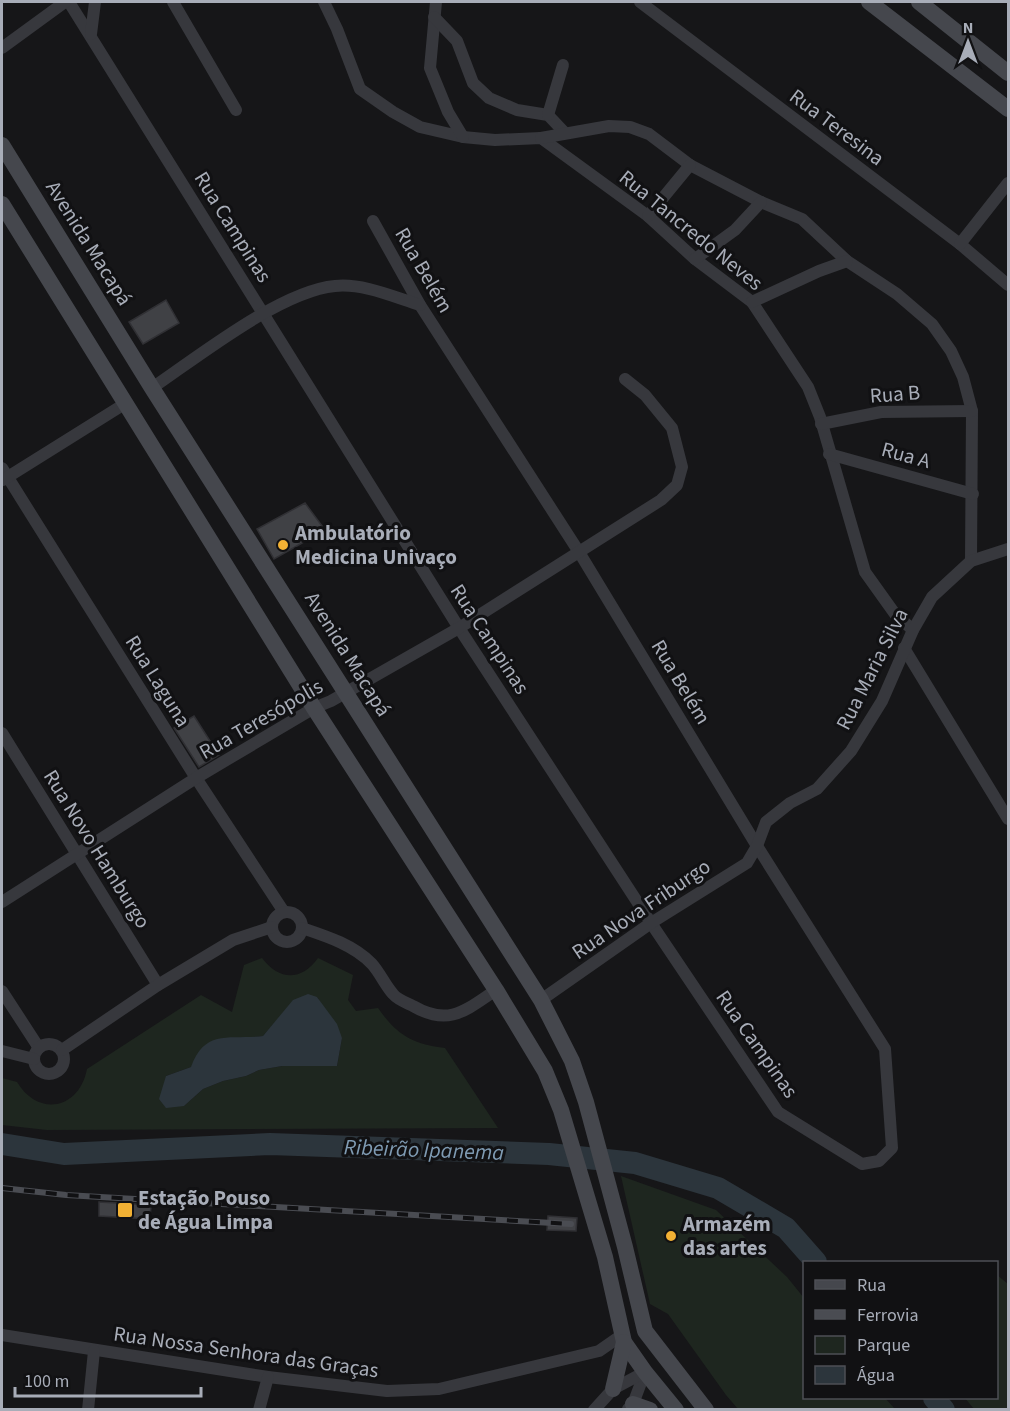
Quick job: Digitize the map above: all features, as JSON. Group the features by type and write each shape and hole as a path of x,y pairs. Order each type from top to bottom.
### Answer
{"main road":[{"path":"869,2 1008,109"},
{"path":"919,2 1008,74"},
{"name":"Avenida Macapá","path":"2,145 152,388 541,1000 572,1061 586,1102 645,1331"},
{"path":"2,204 314,708 496,990 545,1071 561,1110 605,1257 623,1339 645,1372 676,1410"},
{"path":"645,1331 645,1372"},
{"path":"645,1331 706,1410"},
{"path":"613,1389 623,1339"},
{"path":"645,1372 687,1386"},
{"path":"630,1407 650,1410"}],"street":[{"name":"Rua Campinas","path":"67,2 91,34 459,628 651,923 778,1112 862,1164"},
{"path":"2,48 67,2"},
{"path":"91,34 94,2"},
{"path":"173,2 236,110"},
{"path":"324,2 360,89 420,127 463,137 495,140 540,138 609,126 630,127 649,134 690,165 760,202 802,219 847,261 897,294 932,324 956,360 972,411 970,561"},
{"path":"436,2 430,68 448,112 463,137"},
{"name":"Rua Teresina","path":"640,2 960,244 1008,285"},
{"path":"434,17 457,41 473,82 489,98 517,110 548,115 565,134"},
{"path":"548,115 563,65"},
{"name":"Rua Tancredo Neves","path":"540,138 648,216 695,259 752,302 808,387 865,572 895,614 912,630"},
{"path":"648,216 690,165"},
{"path":"960,244 1008,183"},
{"path":"695,259 735,230 760,202"},
{"name":"Rua Belém","path":"373,221 420,305 579,552 757,846 885,1049 892,1148 879,1161 862,1164"},
{"path":"752,302 819,271 847,261"},
{"path":"152,388 263,314 308,292 336,285 363,288 420,305"},
{"name":"Rua Teresópolis","path":"2,902 196,778 314,708 347,693 459,628 661,500 677,485 682,467 672,428 645,395 624,379"},
{"path":"3,475 126,403"},
{"name":"Rua B","path":"821,424 881,412 972,411"},
{"name":"Rua A","path":"829,454 972,494"},
{"name":"Rua Laguna","path":"3,475 284,912"},
{"name":"Rua Maria Silva","path":"757,846 766,822 790,803 817,789 851,751 882,701 912,630 932,597 970,561 1008,549"},
{"path":"904,648 1008,819"},
{"name":"Rua Novo Hamburgo","path":"2,733 158,986"},
{"name":"Rua Nova Friburgo","path":"541,1000 651,923 747,863 757,846"},
{"path":"284,912 297,916 302,928 301,933 294,940 284,942 275,936 272,927 275,918 284,912"},
{"path":"62,1050 158,986 233,940 272,927"},
{"path":"302,928 332,937 351,948 371,963 395,996 426,1014 446,1017 464,1011 496,990"},
{"path":"2,991 37,1053 35,1064 41,1072 51,1074 60,1070 64,1060 62,1050 48,1044 37,1053 2,1051"},
{"name":"Rua Nossa Senhora das Graças","path":"2,1335 268,1377 387,1391 439,1389 599,1351 623,1339"},
{"path":"88,1410 94,1351"},
{"path":"594,1410 613,1389 645,1372"},
{"path":"630,1407 645,1372"},
{"path":"259,1410 268,1377"}],"green space":[{"path":"262,958 276,971 290,975 305,971 318,958 353,975 348,1000 356,1011 378,1008 406,1037 423,1044 445,1048 498,1128 47,1130 2,1125 2,1078 17,1082 26,1093 46,1104 57,1104 67,1100 83,1083 87,1069 201,995 232,1012 244,965","holes":["317,997 342,1038 337,1066 282,1066 259,1070 203,1089 184,1106 166,1076 191,1067 246,1038 263,1036 277,1020"]},
{"path":"621,1176 716,1210 787,1277 803,1297 803,1399 886,1399 895,1409 738,1409 668,1314 650,1304"},
{"path":"998,1276 1008,1284 1008,1409 974,1409 966,1399 998,1399"}],"water":[{"path":"308,994 317,997 337,1024 342,1038 337,1066 282,1066 259,1070 203,1089 184,1106 166,1108 159,1099 166,1076 191,1067 197,1055 211,1041 229,1037 263,1036 293,1000"}],"building":[{"path":"166,300 179,323 143,344 129,322"},
{"name":"Ambulatório Medicina Univaço","path":"305,503 325,530 274,559 257,529"},
{"path":"194,716 219,755 199,767 174,728"},
{"name":"Estação Pouso de Água Limpa","path":"99,1202 151,1205 150,1219 99,1216"},
{"path":"548,1216 577,1218 576,1231 547,1230"}],"waterway":[{"name":"Ribeirão Ipanema","path":"2,1144 64,1154 270,1144 549,1154 635,1163 718,1188 786,1228 815,1261"},
{"name":"Ribeirão Ipanema","path":"935,1399 944,1410"}],"railway":[{"path":"2,1188 66,1195 571,1224"}],"place":[{"name":"Ambulatório Medicina Univaço","path":"283,545"},
{"name":"Estação Pouso de Água Limpa","path":"125,1210"},
{"name":"Armazém das artes","path":"671,1236"}]}
